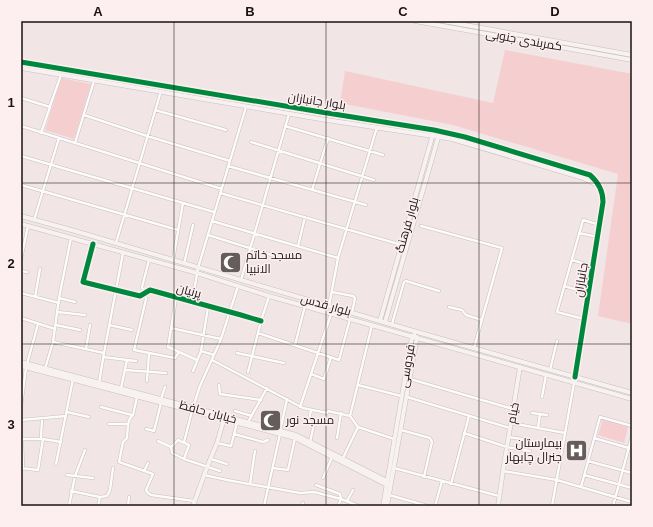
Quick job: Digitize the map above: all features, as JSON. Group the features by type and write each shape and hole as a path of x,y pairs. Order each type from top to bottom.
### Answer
{"main road":[{"name":"کمربندی جنوبی","path":"416,21 632,60"},
{"name":"کمربندی جنوبی","path":"444,21 632,55"},
{"path":"603,55 604,50"},
{"name":"بلوار جانبازان","path":"21,62 440,131 590,175 595,179 599,187"},
{"path":"34,70 35,64"},
{"name":"بلوار جانبازان","path":"21,68 289,114 452,139 588,180 599,187"},
{"path":"121,85 122,78"},
{"path":"320,119 321,112"},
{"name":"بلوار فرهنگ","path":"380,321 434,130"},
{"path":"385,322 440,131"},
{"path":"429,149 432,148 434,150"},
{"path":"512,157 513,152"},
{"path":"554,170 556,164"},
{"name":"جانبازان","path":"575,376 604,202 599,187"},
{"name":"بلوار قدس","path":"21,216 417,332 632,393"},
{"name":"بلوار قدس","path":"21,224 197,273 331,314 632,399"},
{"name":"فردوسی","path":"387,506 400,430 412,337 417,332"},
{"name":"فردوسی","path":"383,506 394,439 409,378 417,332"},
{"path":"472,354 474,348"},
{"name":"خیابان حافظ","path":"21,362 27,366 73,379 161,401"},
{"name":"خیابان حافظ","path":"21,366 45,369 161,401 273,429 295,438 387,483"},
{"name":"خیام","path":"498,506 520,367"},
{"name":"خیابان حافظ","path":"192,409 237,423 296,435 343,458 387,483"},
{"path":"194,504 217,443 224,419"}],"street":[{"path":"41,133 61,75"},
{"path":"75,143 94,80"},
{"path":"116,244 161,91"},
{"path":"21,98 50,106"},
{"path":"192,302 198,268 246,106"},
{"path":"155,110 226,130"},
{"path":"241,281 289,114"},
{"path":"84,115 147,136 230,160"},
{"path":"21,126 222,189"},
{"path":"285,126 383,155"},
{"path":"329,306 338,258 356,202 377,127"},
{"path":"34,220 59,138"},
{"path":"312,190 328,138"},
{"path":"251,142 374,180"},
{"path":"21,156 214,212"},
{"path":"228,166 366,205"},
{"path":"21,185 178,230"},
{"path":"220,193 402,245"},
{"path":"173,261 183,203"},
{"path":"298,246 305,217"},
{"path":"584,319 557,312 583,220 600,225"},
{"path":"212,221 338,258"},
{"path":"184,264 192,225"},
{"path":"21,259 28,226"},
{"path":"421,226 502,248 474,348"},
{"path":"579,233 598,237"},
{"path":"208,235 275,256"},
{"path":"45,369 53,342 58,303 71,238"},
{"path":"93,244 83,282 117,290"},
{"path":"99,383 123,253"},
{"path":"149,260 142,288 146,299 134,350 175,358 179,352"},
{"path":"572,260 593,266"},
{"path":"35,297 40,269"},
{"path":"21,271 27,272"},
{"path":"392,324 404,282 406,281 439,291"},
{"path":"184,442 192,409 200,386 221,339 238,286"},
{"path":"564,286 589,293"},
{"name":"پرنیان","path":"117,290 140,296 150,290 261,321"},
{"path":"332,292 353,296 355,298 352,313"},
{"path":"21,293 58,303"},
{"path":"248,372 261,321 270,296"},
{"path":"59,298 75,302"},
{"path":"176,298 168,347 197,360"},
{"path":"295,345 305,306"},
{"path":"449,306 462,310 466,315 482,320"},
{"path":"193,372 201,351 208,307"},
{"path":"58,312 86,315"},
{"path":"300,407 331,314"},
{"path":"21,318 55,329"},
{"path":"258,333 339,360 350,319"},
{"path":"21,406 27,366 38,324"},
{"path":"56,325 80,330"},
{"path":"86,349 90,325"},
{"path":"109,325 132,330"},
{"path":"350,416 372,325"},
{"path":"172,328 221,339"},
{"path":"550,370 557,341"},
{"path":"53,342 86,349 103,355 136,361"},
{"path":"201,351 214,356"},
{"path":"147,381 149,353"},
{"path":"237,353 284,363"},
{"path":"311,374 324,379 331,358"},
{"path":"121,389 127,360"},
{"path":"212,360 267,388 300,407 350,416 358,427 394,439"},
{"path":"125,370 166,373"},
{"path":"542,397 546,374"},
{"path":"409,378 513,409"},
{"path":"56,464 73,379"},
{"path":"552,506 574,383"},
{"path":"219,385 220,394 261,400"},
{"path":"358,385 404,396 469,416 510,426 538,428 565,433"},
{"path":"146,429 154,431 165,387"},
{"path":"248,422 267,388"},
{"path":"137,396 133,415 128,424 127,438 123,442 119,462 153,474 146,490 151,495 194,504"},
{"path":"264,506 287,399"},
{"path":"101,407 133,415"},
{"path":"310,442 314,424 309,421 311,410"},
{"path":"235,411 252,416"},
{"path":"66,412 89,417"},
{"path":"532,413 547,415"},
{"path":"337,438 341,414"},
{"path":"538,428 540,414"},
{"path":"273,429 275,415"},
{"path":"21,420 66,416"},
{"path":"451,484 469,416"},
{"path":"581,487 600,417 632,426"},
{"path":"42,418 42,439 38,470 22,468 22,439 42,439 61,442"},
{"path":"217,443 231,446 237,423"},
{"path":"109,424 128,424"},
{"path":"343,458 358,427"},
{"path":"400,430 432,439 424,477"},
{"path":"464,433 507,447 530,452"},
{"path":"234,434 263,442 268,440"},
{"path":"613,506 622,470 630,449 632,436"},
{"path":"508,437 529,440"},
{"path":"273,468 288,470 295,438"},
{"path":"594,438 630,449"},
{"path":"171,447 178,440 189,445 184,459"},
{"path":"158,441 171,447"},
{"path":"171,447 172,453 184,459 220,471"},
{"path":"69,506 75,476 85,450"},
{"path":"250,484 255,451"},
{"path":"323,478 332,456"},
{"path":"210,459 227,464"},
{"path":"588,461 632,473"},
{"path":"144,471 148,463"},
{"path":"71,491 100,497 107,496 110,490 113,468"},
{"path":"393,468 500,496"},
{"path":"503,471 557,480 632,502"},
{"path":"67,475 93,478"},
{"path":"204,475 300,492 314,492 341,499 359,506"},
{"path":"584,475 632,488"},
{"path":"435,506 442,481"},
{"path":"316,485 340,494 341,499 338,506"},
{"path":"347,501 353,490"},
{"path":"389,495 428,506"},
{"path":"98,506 100,497"},
{"path":"128,506 129,497"}],"shaded area":[{"path":"505,50 632,74 632,324 598,316 618,174 453,125 340,103 345,71 493,103"},
{"path":"61,78 91,84 74,139 45,130"},
{"path":"603,419 628,427 624,443 598,435"}],"cycle path":[{"path":"21,62 434,130 465,137 590,175 600,187 603,202 575,377"},
{"path":"93,244 83,282 140,296 150,290 261,321"}],"place":[{"name":"مسجد خاتم الانبیا","path":"231,262"},
{"name":"مسجد نور","path":"271,420"},
{"name":"بیمارستان جنرال چابهار","path":"577,450"}]}
